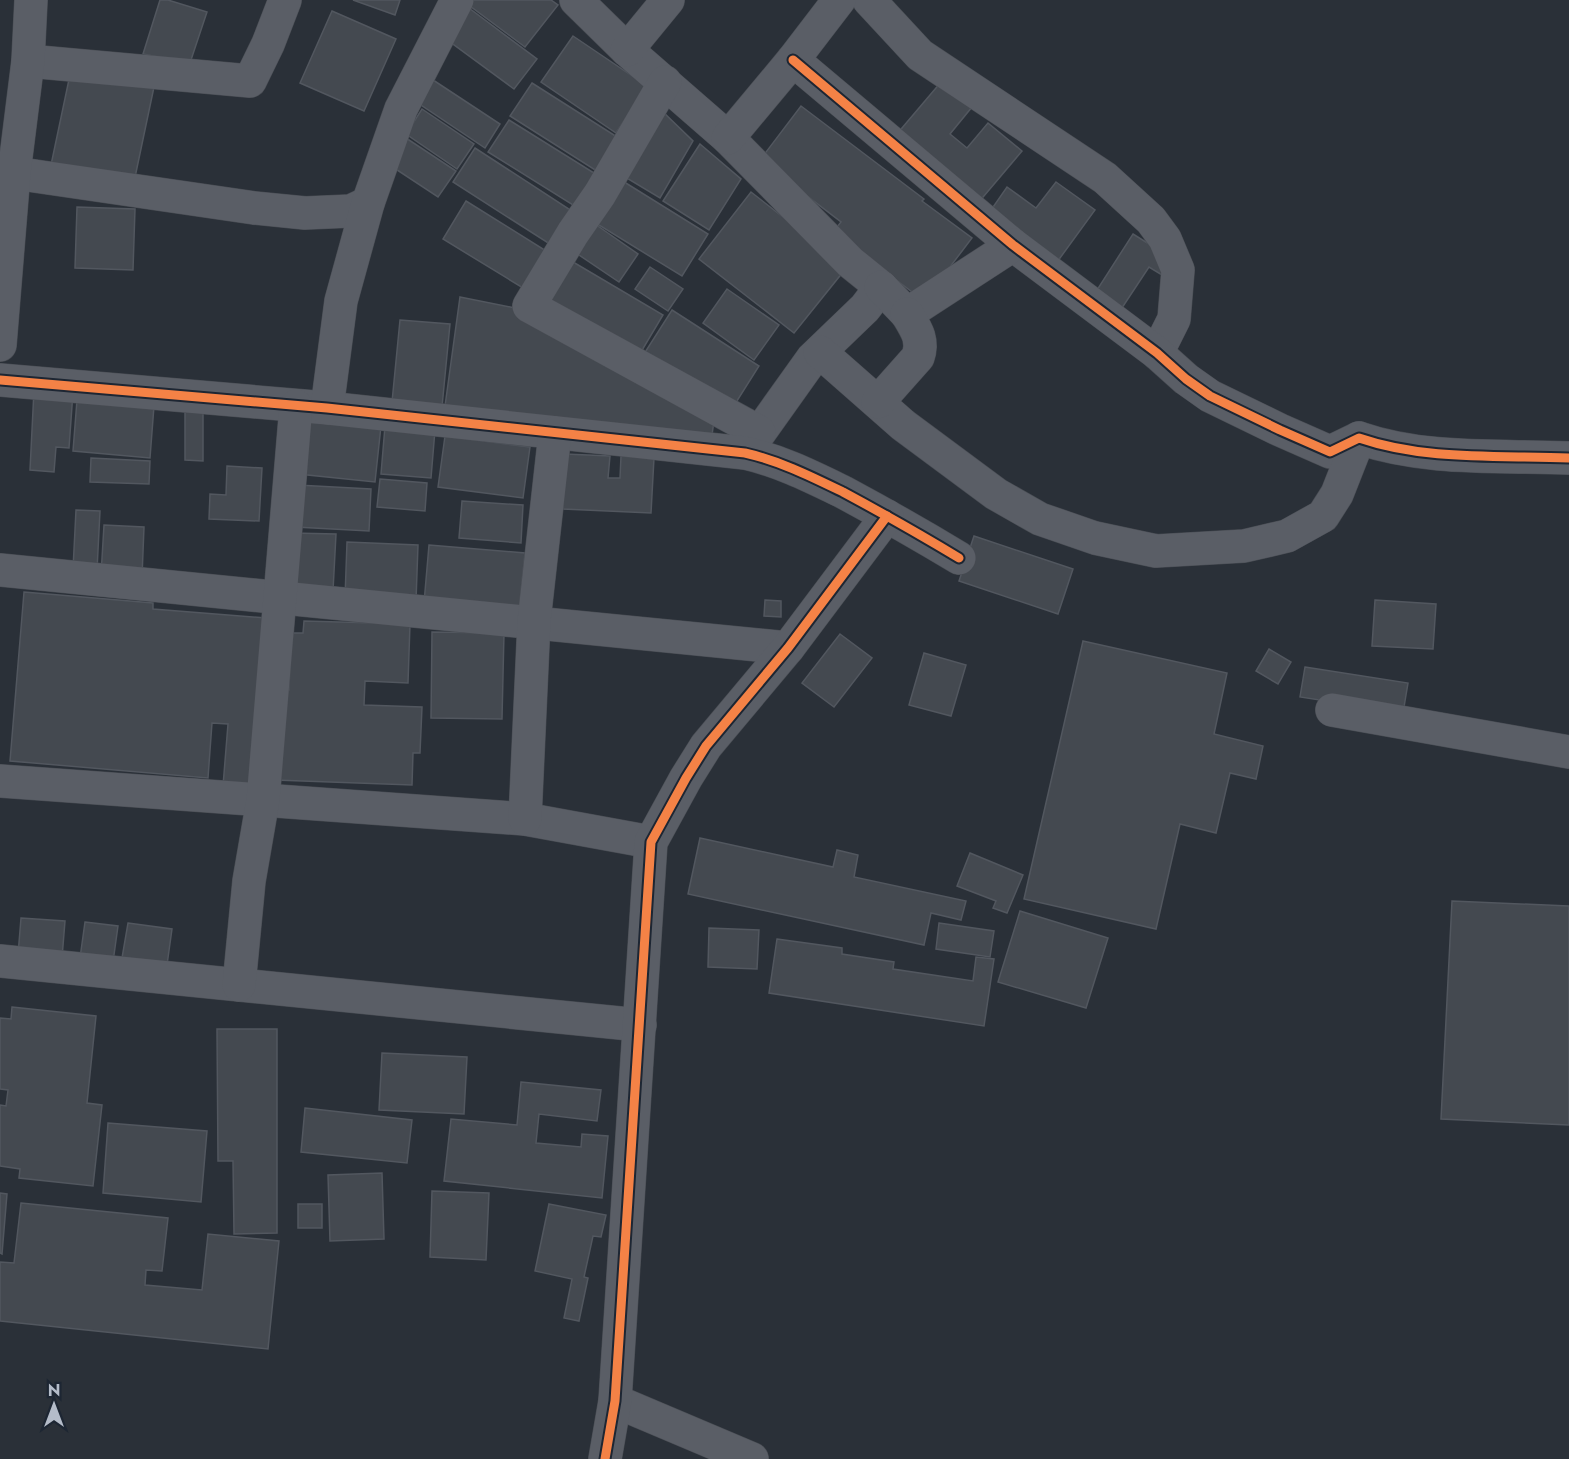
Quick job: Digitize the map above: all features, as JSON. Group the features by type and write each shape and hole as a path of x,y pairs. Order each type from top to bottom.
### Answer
{"street":[{"path":"0,345 5,208 14,172 28,61 31,0"},
{"path":"28,61 250,81 268,44 285,0"},
{"path":"239,985 249,881 263,800 280,597 312,407 368,203 401,109 457,0"},
{"path":"576,0 627,50 728,138 850,262 881,287 907,314 921,340 920,351 918,357 878,402"},
{"path":"627,50 668,0"},
{"path":"728,138 839,0"},
{"path":"869,0 920,55 1105,178 1151,220 1165,239 1178,270 1174,319 1157,354"},
{"path":"793,60 1013,245 1210,396 1330,452 1359,438 1382,446 1440,454 1569,458"},
{"path":"665,82 600,194 573,233 529,306 752,443 765,457 796,468 887,516 959,558"},
{"path":"14,172 254,208 305,213 351,211 368,203"},
{"path":"907,314 1013,245"},
{"path":"752,443 812,359 865,308 881,287"},
{"path":"820,352 903,425 996,494 1040,519 1095,538 1156,551 1244,546 1287,536 1323,516 1337,494 1359,438"},
{"path":"0,380 312,407 555,433 752,443"},
{"path":"525,819 534,621 555,433"},
{"path":"605,1459 615,1401 651,842 706,746 788,648 887,516"},
{"path":"0,570 534,621 788,648"},
{"path":"1332,710 1569,752"},
{"path":"0,781 525,819 651,842"},
{"path":"0,961 640,1025"},
{"path":"615,1401 752,1459"}],"building":[{"path":"160,0 168,0 207,12 190,63 143,54"},
{"path":"353,0 400,0 395,15"},
{"path":"468,0 551,0 558,5 525,47 466,3"},
{"path":"465,5 537,59 514,89 442,36"},
{"path":"332,11 396,39 364,111 300,83"},
{"path":"573,36 647,86 616,133 541,82"},
{"path":"71,70 154,87 134,182 51,165"},
{"path":"427,76 500,124 485,148 412,99"},
{"path":"941,82 972,107 950,134 967,148 988,123 1022,151 973,209 891,141"},
{"path":"532,83 625,142 603,175 510,116"},
{"path":"801,106 972,238 924,301 833,232 841,222 760,160"},
{"path":"422,109 474,144 457,169 406,134"},
{"path":"660,109 693,141 660,198 620,174"},
{"path":"509,120 602,178 581,210 488,152"},
{"path":"406,138 456,171 438,197 388,164"},
{"path":"700,144 741,179 709,230 663,201"},
{"path":"475,148 578,215 556,248 453,182"},
{"path":"621,180 708,234 682,276 594,222"},
{"path":"1056,182 1095,210 1052,269 984,220 1007,187 1036,208"},
{"path":"751,192 847,267 794,333 699,259"},
{"path":"466,201 551,254 528,291 443,239"},
{"path":"77,207 135,209 133,270 75,268"},
{"path":"595,224 638,254 619,282 576,253"},
{"path":"1133,234 1173,259 1162,275 1149,267 1114,320 1088,304"},
{"path":"568,259 663,315 638,357 543,301"},
{"path":"650,267 683,289 668,311 635,289"},
{"path":"727,289 779,325 754,360 703,323"},
{"path":"460,297 515,308 715,414 711,442 445,406"},
{"path":"672,310 759,366 730,412 642,357"},
{"path":"400,320 450,324 442,407 392,402"},
{"path":"34,390 73,392 69,448 56,447 54,472 30,470"},
{"path":"77,400 154,406 150,458 73,451"},
{"path":"185,411 203,411 203,461 185,460"},
{"path":"303,418 381,426 375,482 298,474"},
{"path":"385,426 435,430 431,478 381,474"},
{"path":"445,436 530,447 523,498 438,487"},
{"path":"565,454 610,456 608,478 620,478 621,456 654,458 651,513 563,509"},
{"path":"91,458 150,461 149,484 90,482"},
{"path":"227,466 262,468 259,521 209,519 210,494 226,495"},
{"path":"380,479 427,483 425,511 377,507"},
{"path":"297,485 371,489 369,531 295,527"},
{"path":"462,501 523,505 521,543 459,538"},
{"path":"76,510 100,511 97,570 73,569"},
{"path":"104,525 144,527 142,577 101,575"},
{"path":"292,533 336,534 333,591 290,590"},
{"path":"974,536 1073,569 1058,614 959,581"},
{"path":"347,542 418,545 416,601 345,598"},
{"path":"429,545 525,553 519,611 424,603"},
{"path":"24,592 153,603 153,609 266,618 252,786 223,786 228,724 212,723 208,778 10,761"},
{"path":"765,600 781,601 781,617 764,616"},
{"path":"1375,600 1436,604 1433,649 1372,646"},
{"path":"304,621 410,624 408,683 365,681 364,705 422,707 420,753 413,753 412,785 275,780 278,689 289,690 291,633 303,633"},
{"path":"432,632 504,633 502,719 431,718"},
{"path":"840,634 872,658 834,707 802,683"},
{"path":"1083,641 1227,673 1214,734 1263,746 1256,779 1230,773 1216,833 1180,824 1156,929 1024,899"},
{"path":"1269,649 1291,662 1278,684 1256,671"},
{"path":"924,653 966,665 951,716 909,705"},
{"path":"1305,667 1408,683 1403,713 1300,697"},
{"path":"700,838 833,867 837,850 858,855 854,877 966,901 961,920 931,913 924,945 688,894"},
{"path":"970,853 1023,875 1007,913 993,908 996,901 957,886"},
{"path":"1452,901 1569,906 1569,1125 1441,1119"},
{"path":"1020,911 1108,938 1086,1008 998,982"},
{"path":"21,918 65,921 62,958 18,955"},
{"path":"85,922 118,926 113,962 80,958"},
{"path":"128,923 172,929 167,965 122,958"},
{"path":"939,923 994,931 990,957 936,949"},
{"path":"709,928 759,930 757,969 708,967"},
{"path":"777,939 842,948 842,954 894,962 893,969 973,981 976,957 994,959 984,1026 769,993"},
{"path":"12,1007 96,1016 87,1103 102,1105 93,1186 19,1178 20,1169 0,1166 0,1105 6,1106 8,1090 0,1089 0,1018 11,1019"},
{"path":"217,1029 277,1029 277,1233 234,1234 233,1161 218,1161"},
{"path":"382,1053 467,1057 464,1114 379,1110"},
{"path":"521,1082 601,1090 597,1121 539,1114 536,1143 581,1147 582,1134 608,1136 602,1198 444,1181 451,1119 517,1125"},
{"path":"305,1108 412,1120 407,1163 301,1152"},
{"path":"108,1123 207,1131 201,1202 103,1193"},
{"path":"382,1173 384,1239 330,1241 328,1175"},
{"path":"432,1191 489,1193 486,1260 430,1257"},
{"path":"0,1193 7,1194 2,1254 0,1253"},
{"path":"21,1203 168,1218 162,1271 146,1270 145,1285 202,1290 208,1234 279,1241 268,1349 0,1321 0,1262 14,1263"},
{"path":"298,1204 322,1204 322,1228 298,1228"},
{"path":"549,1204 606,1215 601,1237 593,1236 584,1277 588,1278 579,1321 564,1318 572,1279 535,1271"}],"cycle path":[{"path":"793,60 1013,245 1157,353 1186,379 1210,396 1330,452 1359,438 1436,454 1569,458"},
{"path":"0,380 327,408 745,453 783,465 843,492 959,558"},
{"path":"605,1459 615,1401 651,842 706,746 788,648 887,516"}]}
